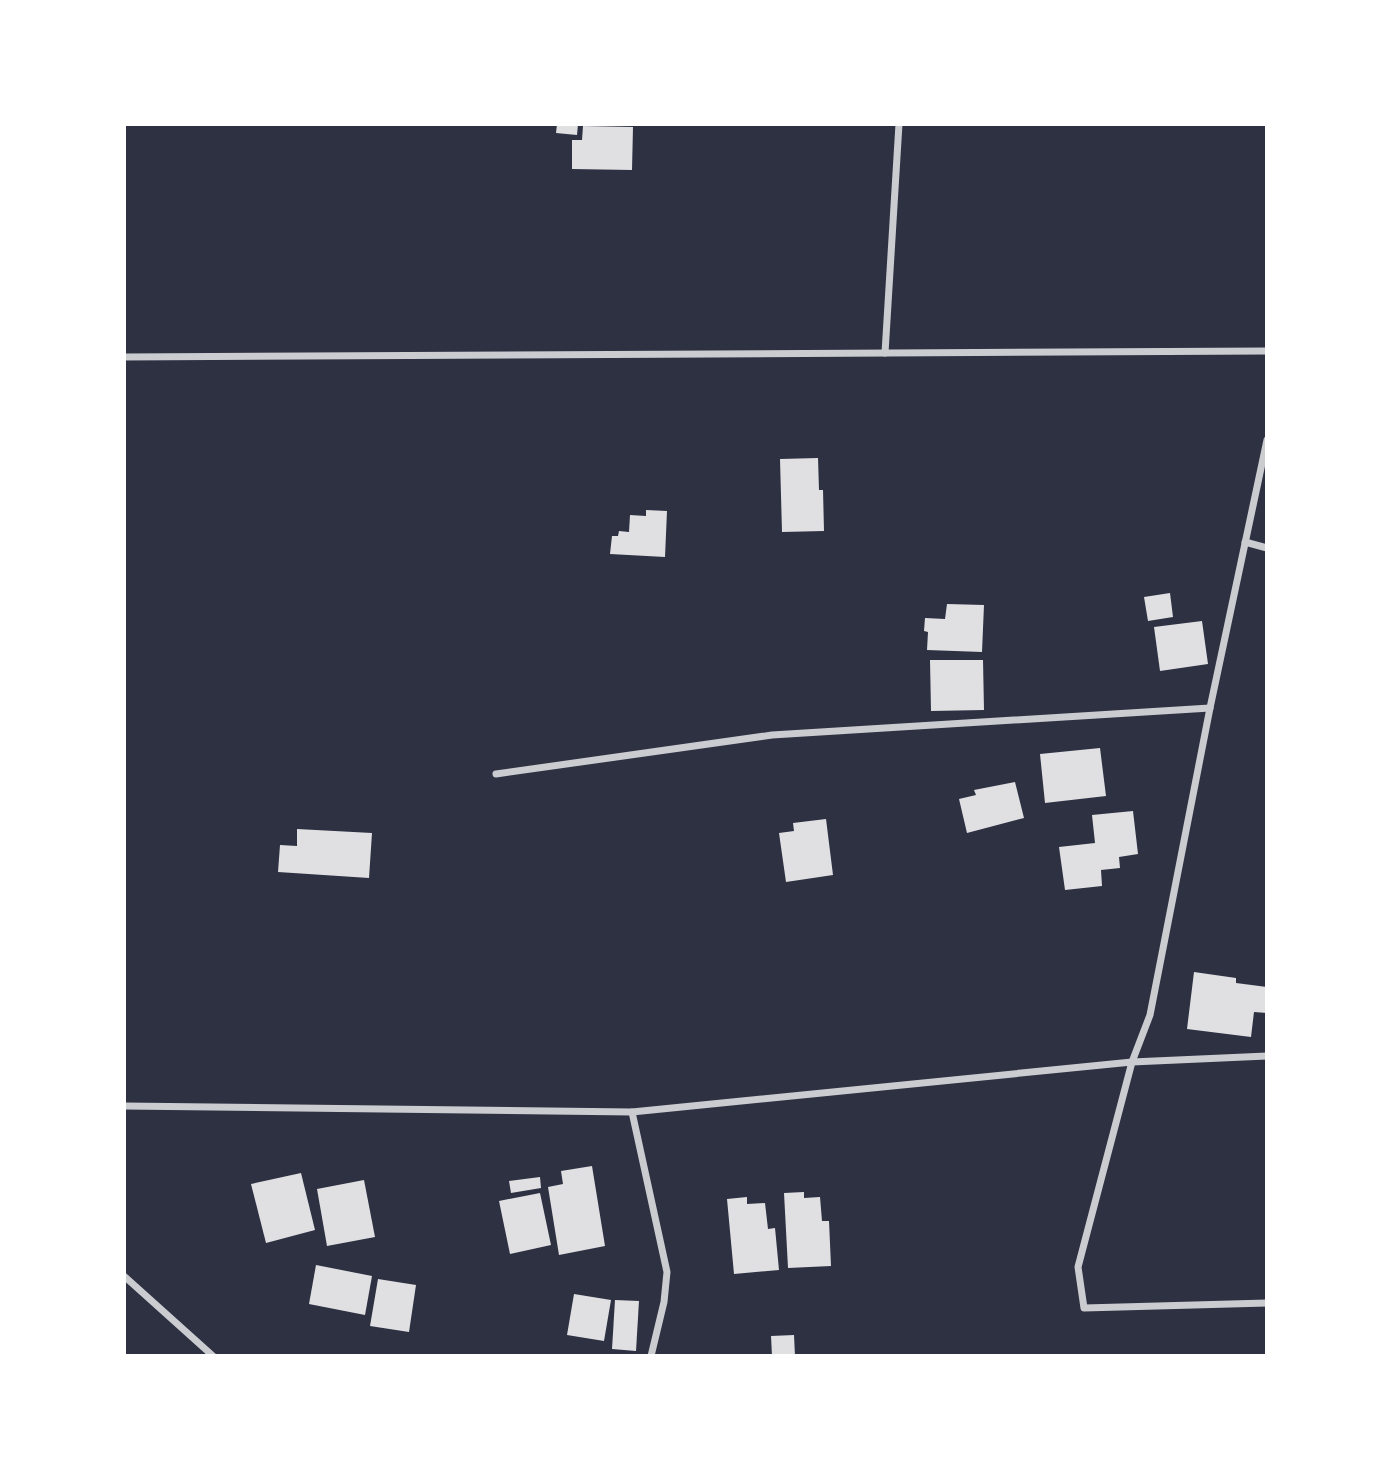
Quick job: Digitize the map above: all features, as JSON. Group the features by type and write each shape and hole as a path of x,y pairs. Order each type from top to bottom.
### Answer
{"street":[{"path":"885,353 899,124"},
{"path":"124,357 1267,351"},
{"path":"1267,440 1210,708 1150,1015 1132,1062 1078,1267 1084,1308 1267,1303"},
{"path":"1245,542 1267,548"},
{"path":"496,774 772,735 1210,708"},
{"path":"124,1106 632,1112 1132,1062 1267,1056"},
{"path":"632,1112 667,1272 664,1302 651,1356"},
{"path":"124,1276 213,1356"}],"building":[{"path":"557,124 578,124 577,135 556,133"},
{"path":"583,126 633,127 632,170 572,169 572,140 582,140"},
{"path":"818,458 819,490 823,490 824,531 782,532 780,459"},
{"path":"646,510 667,511 665,557 610,554 612,536 618,536 619,531 629,532 630,515 646,516"},
{"path":"1170,593 1173,617 1148,621 1144,597"},
{"path":"947,604 984,605 982,652 927,650 928,632 924,631 925,618 945,619"},
{"path":"1202,621 1208,664 1160,671 1154,627"},
{"path":"930,660 983,660 984,710 931,711"},
{"path":"1100,748 1106,796 1045,803 1040,754"},
{"path":"1015,782 1024,818 967,833 959,799 976,795 974,790"},
{"path":"1133,811 1138,854 1119,857 1120,868 1101,870 1102,886 1065,890 1059,847 1095,843 1092,815"},
{"path":"826,819 833,875 786,882 779,833 794,831 793,823"},
{"path":"297,829 372,833 369,878 278,872 280,845 297,846"},
{"path":"1194,972 1236,978 1236,983 1267,987 1267,1013 1254,1012 1251,1037 1187,1029"},
{"path":"592,1166 605,1246 559,1255 548,1187 563,1184 561,1171"},
{"path":"301,1173 315,1230 266,1243 251,1184"},
{"path":"540,1177 541,1188 511,1193 509,1181"},
{"path":"364,1180 375,1237 327,1246 317,1189"},
{"path":"804,1192 804,1198 820,1197 822,1221 829,1221 831,1266 788,1268 784,1193"},
{"path":"540,1193 551,1245 510,1254 499,1201"},
{"path":"747,1197 747,1204 765,1203 768,1229 775,1228 779,1270 734,1274 727,1199"},
{"path":"316,1265 372,1276 365,1315 309,1304"},
{"path":"378,1279 416,1285 409,1332 370,1326"},
{"path":"574,1294 611,1300 604,1341 567,1335"},
{"path":"615,1300 639,1301 636,1351 612,1349"},
{"path":"794,1335 795,1356 772,1356 771,1336"}]}
